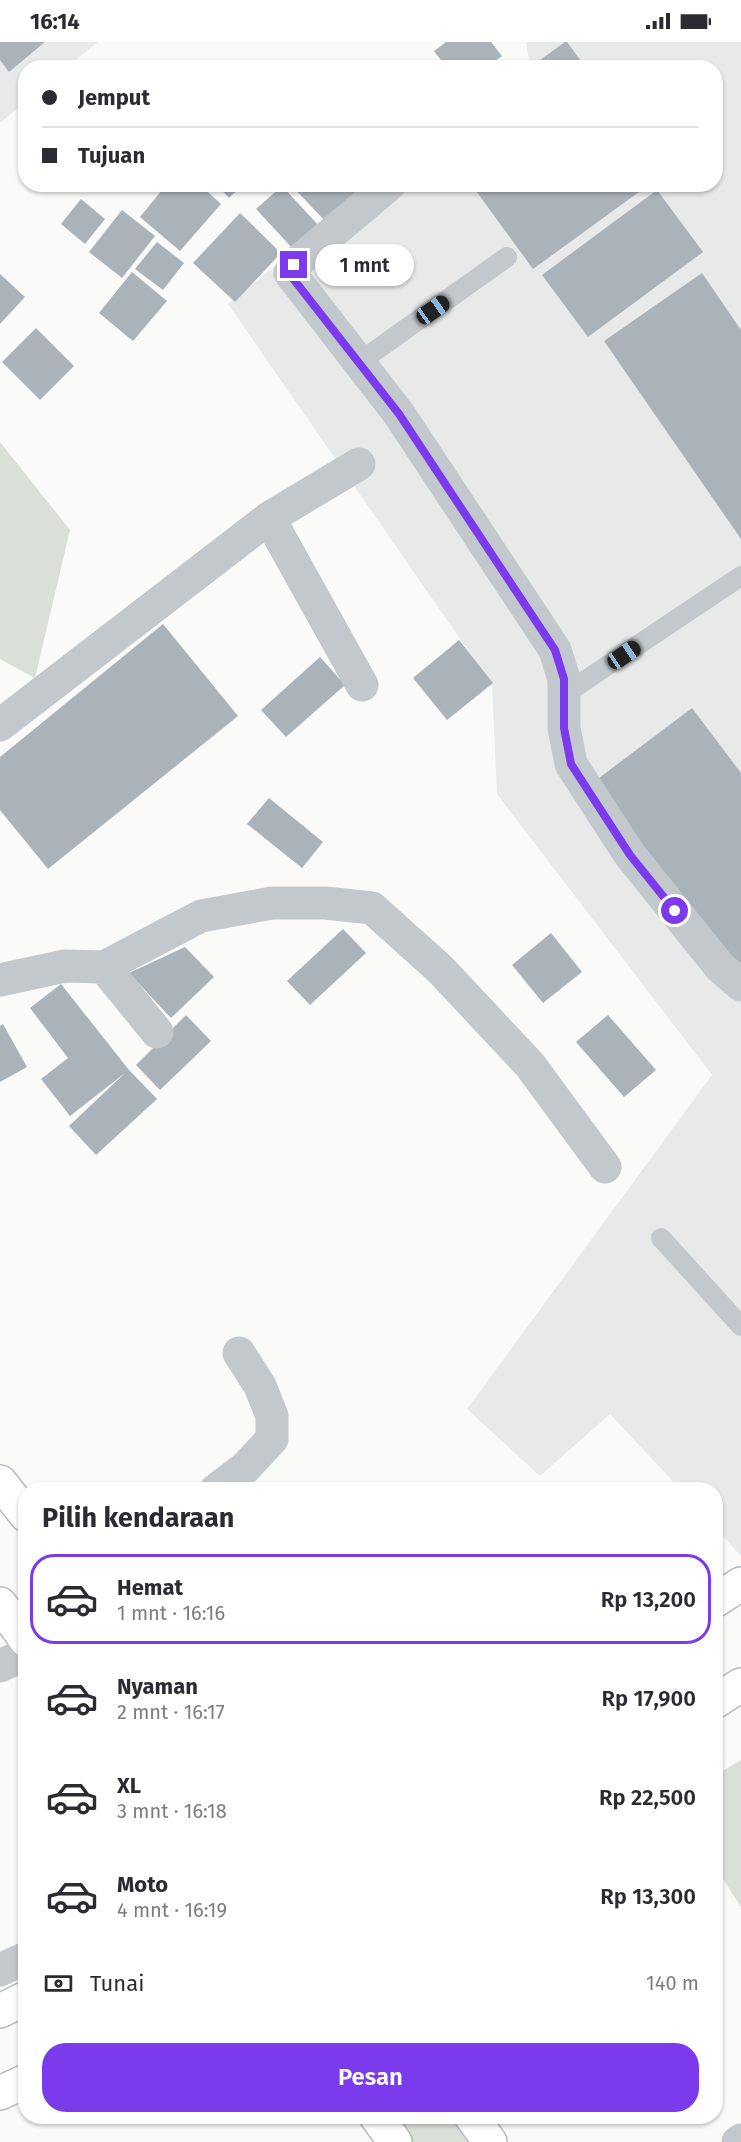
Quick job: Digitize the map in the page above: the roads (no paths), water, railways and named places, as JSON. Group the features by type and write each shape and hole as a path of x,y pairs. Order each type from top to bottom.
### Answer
{"highway":[{"path":"0,1482 18,1505"},
{"path":"723,1596 741,1584"},
{"path":"0,1604 18,1629"},
{"path":"723,1697 741,1685"},
{"path":"0,2010 18,2002"},
{"path":"0,2092 18,2084"},
{"path":"382,2124 394,2142"},
{"path":"477,2124 490,2142"},
{"path":"490,2124 497,2142"}],"street":[{"path":"381,192 294,265 290,271 291,276 399,414 555,650 562,671 565,694 564,728 571,764 630,855 720,967 741,985"},
{"path":"0,725 269,518 359,464"},
{"path":"269,518 362,685"},
{"path":"0,980 65,966 104,967 201,916 272,903 325,903 372,908 440,969 530,1065 605,1167"},
{"path":"104,967 157,1032"},
{"path":"226,1482 245,1467 272,1439 272,1416 260,1386 239,1353"},
{"path":"0,1666 18,1658"},
{"path":"0,1970 18,1962"}],"lane":[{"path":"358,363 507,257"},
{"path":"565,694 741,576"},
{"path":"661,1238 741,1326"}]}
